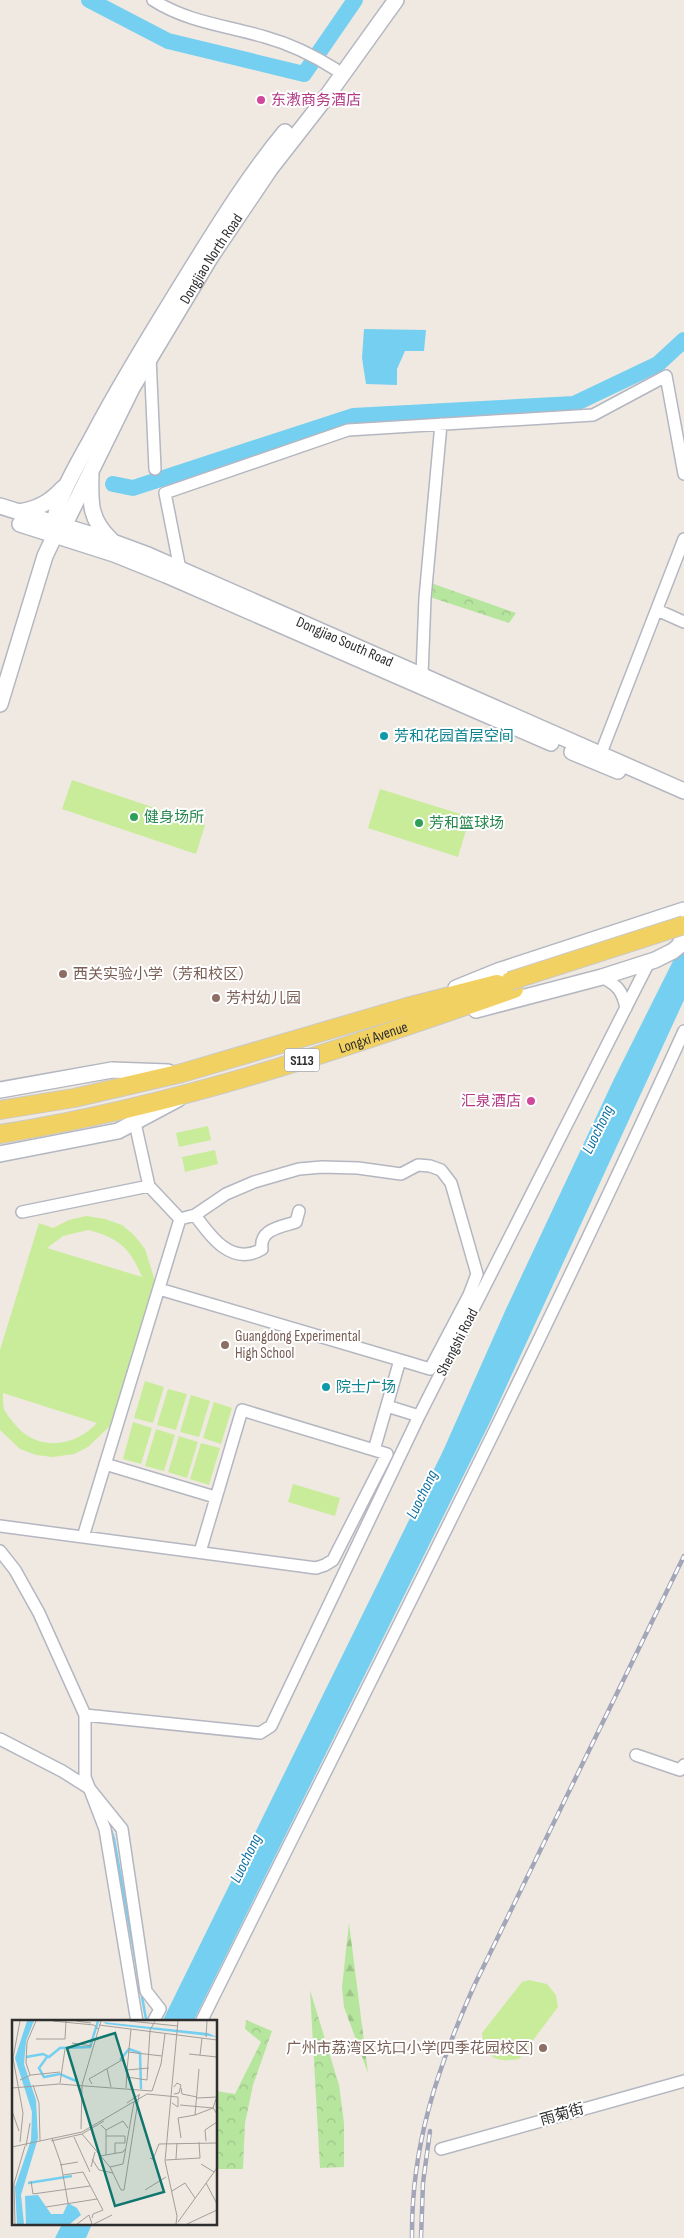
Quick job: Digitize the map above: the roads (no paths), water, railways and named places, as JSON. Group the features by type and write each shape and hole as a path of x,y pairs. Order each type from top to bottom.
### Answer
{"main road":[{"name":"Longxi Avenue","path":"0,1134 108,1114 186,1095 416,1024 681,913"},
{"name":"Longxi Avenue","path":"0,1110 74,1098 182,1073 407,1007 512,985 684,936"}],"street":[{"path":"153,0 205,22 266,37 304,51 329,66"},
{"name":"Dongjiao North Road","path":"57,528 70,481 132,364 218,225 329,66 384,0"},
{"name":"Dongjiao North Road","path":"0,704 45,556 57,528 91,470 119,411 150,355 255,189 327,96 396,0"},
{"path":"150,355 155,469"},
{"path":"180,569 165,493 348,430 593,415 666,376 684,474"},
{"path":"422,675 425,598 441,424"},
{"path":"91,470 92,514 101,531 112,542"},
{"path":"17,512 42,506 54,498 70,481"},
{"name":"Dongjiao South Road","path":"0,506 57,528 166,575 684,802"},
{"name":"Dongjiao South Road","path":"0,517 57,528 112,542 180,569 292,620 601,753 684,791"},
{"path":"601,753 684,539"},
{"path":"656,610 684,622"},
{"path":"652,961 666,950 672,937 675,923 681,913"},
{"path":"407,1007 498,971 681,913"},
{"path":"416,1024 602,977 652,961 673,951 679,946 684,936"},
{"name":"Shengshi Road","path":"85,1715 260,1733 271,1726 419,1416 626,1008 652,961"},
{"path":"602,977 618,986 624,997 626,1008"},
{"path":"202,2020 512,1393 636,1136 684,1031"},
{"path":"0,1090 112,1070 182,1073"},
{"path":"0,1154 118,1131 186,1095"},
{"path":"135,1123 149,1186 180,1219"},
{"path":"159,1289 430,1369 477,1274 451,1182 441,1170 430,1166 418,1165 401,1174 358,1168 322,1167 299,1169 254,1182 226,1194 195,1215 180,1219"},
{"path":"22,1212 149,1186"},
{"path":"195,1215 218,1244 228,1251 243,1255 256,1253 262,1249 261,1243 264,1236 270,1230 296,1222 299,1211"},
{"path":"83,1537 180,1219"},
{"path":"374,1450 400,1360"},
{"path":"387,1406 419,1416"},
{"path":"0,1526 316,1568 333,1560 387,1454 242,1410 200,1552"},
{"path":"105,1464 215,1498"},
{"path":"0,1551 15,1570 39,1613 85,1715 85,1776 105,1829 137,2020"},
{"path":"0,1739 62,1771 89,1788 122,1829 146,1991 160,2009 154,2020"},
{"path":"636,1755 680,1770 684,1765"},
{"name":"雨菊街","path":"441,2149 684,2080"}],"water":[{"path":"364,329 426,330 424,351 405,351 397,369 397,385 366,384 362,358"},
{"name":"Luochong","path":"684,948 684,1000 490,1422 194,2020 163,2020 443,1451 506,1309 614,1079 679,950"},
{"path":"61,2226 91,2226 86,2238 55,2238"}],"waterway":[{"path":"89,0 168,41 304,74 355,0"},
{"path":"113,484 133,488 353,416 574,404 658,364 684,340"},
{"path":"110,1827 114,1839 146,2019"}],"railway":[{"path":"412,2238 416,2171 421,2140 438,2078 449,2047 474,1986 684,1556"},
{"path":"421,2238 423,2183 430,2131"}],"place":[{"name":"东漖商务酒店","path":"261,100"},
{"name":"芳和花园首层空间","path":"384,736"},
{"name":"健身场所","path":"134,817"},
{"name":"芳和篮球场","path":"419,823"},
{"name":"西关实验小学（芳和校区）","path":"63,974"},
{"name":"芳村幼儿园","path":"216,998"},
{"name":"汇泉酒店","path":"531,1101"},
{"name":"Guangdong Experimental High School","path":"225,1345"},
{"name":"院士广场","path":"326,1387"},
{"name":"广州市荔湾区坑口小学(四季花园校区)","path":"543,2048"}]}
